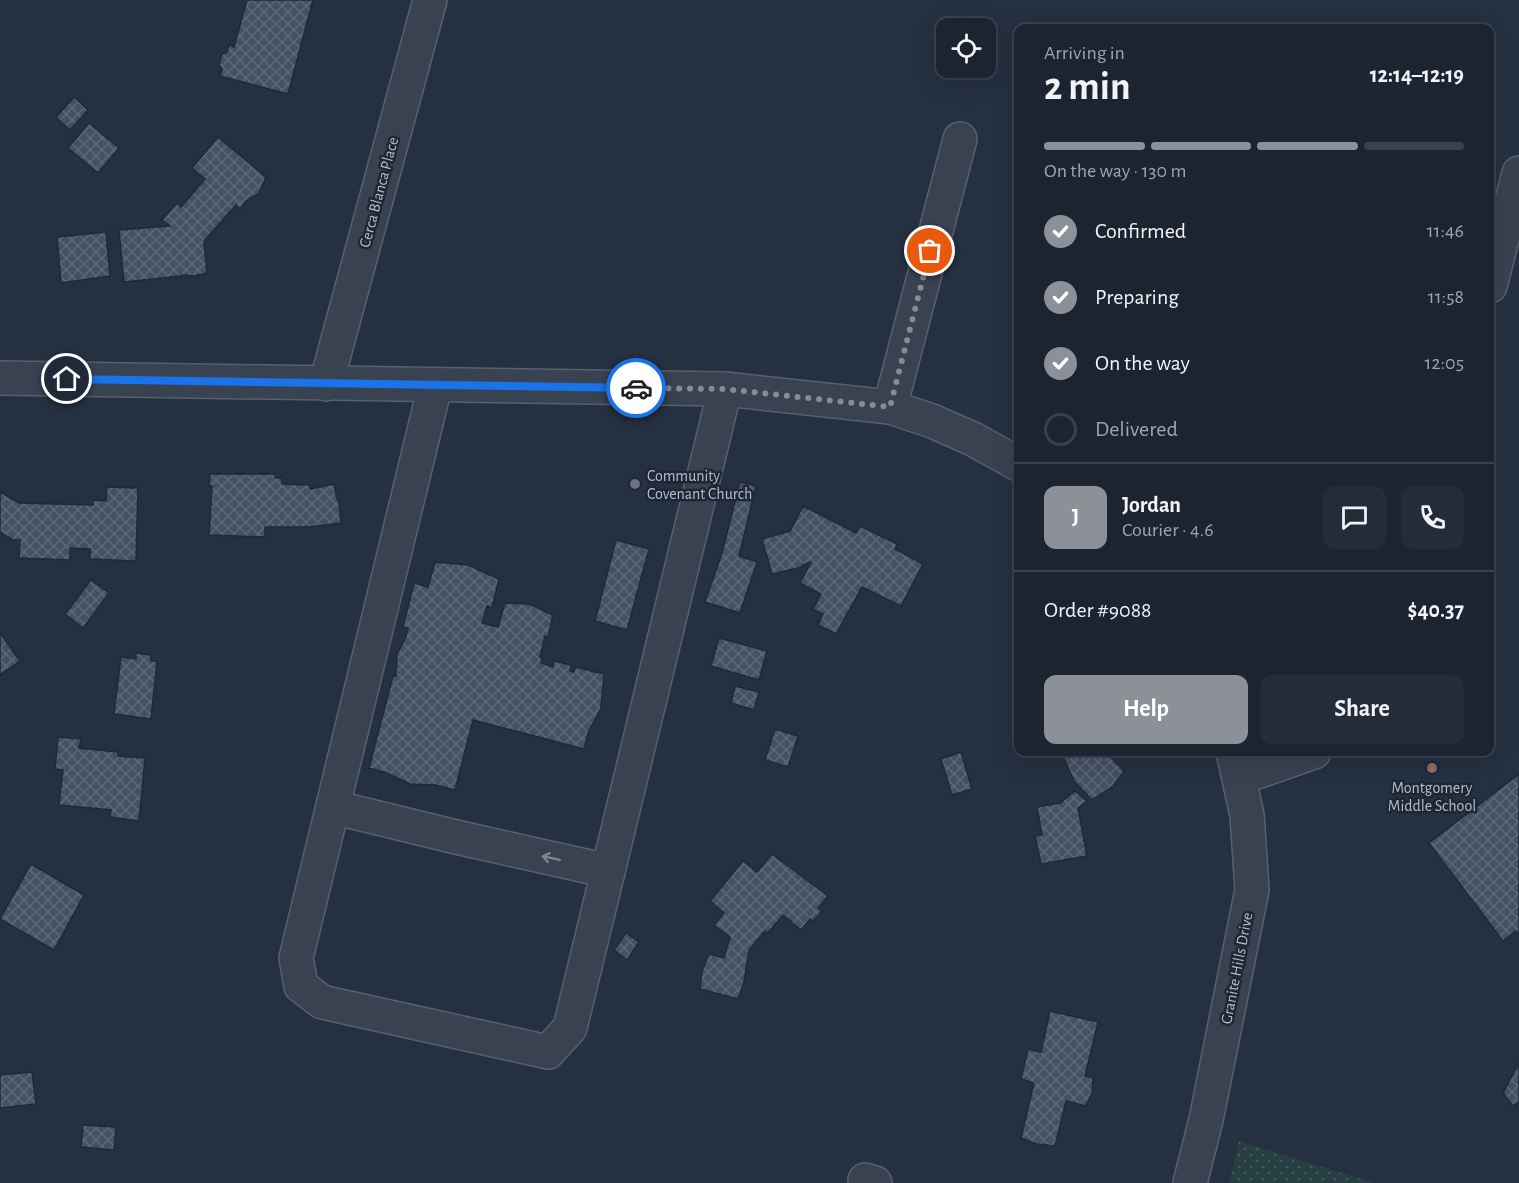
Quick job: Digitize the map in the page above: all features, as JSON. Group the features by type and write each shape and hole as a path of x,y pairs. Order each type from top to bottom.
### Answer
{"street":[{"name":"Cerca Blanca Place","path":"326,384 430,0"},
{"path":"890,407 960,139"},
{"path":"1494,270 1519,173"},
{"path":"0,378 725,389 890,407 963,434 1014,462"},
{"path":"435,386 296,958 301,986 322,1002 548,1052 570,1028 725,389"},
{"path":"1236,765 1290,756"},
{"name":"Granite Hills Drive","path":"1190,1183 1206,1120 1252,890 1247,815 1236,765"},
{"path":"333,807 608,871"}],"green space":[{"path":"1239,1141 1374,1183 1229,1183"}],"building":[{"path":"247,0 313,0 288,94 220,76 222,69 219,65 222,54 227,52 229,45 234,47"},
{"path":"74,97 88,110 70,130 56,117"},
{"path":"89,123 119,148 98,173 68,148"},
{"path":"218,137 266,177 259,193 246,201 240,209 236,205 204,241 207,273 124,282 119,230 170,226 162,220 177,203 181,207 205,179 192,168"},
{"path":"106,232 110,276 61,283 57,237"},
{"path":"210,474 276,474 275,478 282,478 282,484 310,485 310,489 334,484 341,523 309,527 265,527 265,537 209,535 212,486 209,486"},
{"path":"740,482 756,486 739,556 757,562 740,613 705,602 722,553"},
{"path":"107,487 138,488 136,561 90,559 90,549 70,548 70,560 19,558 20,540 13,540 0,532 0,492 19,503 93,505 93,500 106,501"},
{"path":"803,506 856,533 860,526 897,544 895,549 923,564 901,606 862,587 836,634 818,625 823,614 813,609 821,594 800,583 811,562 802,567 772,574 762,539 790,531"},
{"path":"616,540 649,549 627,630 595,621"},
{"path":"435,562 468,565 499,579 492,608 487,606 482,623 498,627 505,603 529,604 553,615 548,637 545,636 540,657 542,658 541,663 553,667 554,661 571,665 570,671 574,672 575,667 604,674 601,708 588,733 584,749 473,720 455,790 436,785 410,784 387,773 369,768 393,676 396,676 397,654 406,637 408,628 403,627 414,583 428,587"},
{"path":"91,580 109,593 83,628 65,614"},
{"path":"0,633 20,661 0,675"},
{"path":"719,638 767,651 759,680 711,666"},
{"path":"136,653 151,655 151,661 157,661 151,719 114,714 121,657 136,659"},
{"path":"735,686 759,692 754,710 731,703"},
{"path":"775,729 798,736 788,767 765,760"},
{"path":"58,737 81,739 79,748 118,752 118,756 145,758 139,821 110,817 111,810 59,805 63,770 55,769"},
{"path":"961,752 972,789 952,795 941,759"},
{"path":"1063,756 1110,756 1124,771 1113,786 1092,800 1074,781"},
{"path":"1519,774 1519,935 1516,931 1503,941 1429,843"},
{"path":"1075,791 1087,801 1078,808 1087,856 1041,864 1035,836 1042,835 1037,807 1060,803"},
{"path":"772,854 828,896 818,908 822,911 813,921 810,919 801,930 783,915 768,933 765,931 749,950 744,982 738,999 700,989 702,971 709,954 724,958 730,937 714,925 724,913 710,901 743,861 757,872"},
{"path":"31,864 84,895 54,950 0,919"},
{"path":"626,933 639,942 627,960 614,950"},
{"path":"1050,1011 1098,1022 1085,1076 1093,1078 1092,1093 1086,1106 1066,1101 1055,1146 1037,1144 1021,1138 1034,1083 1021,1079 1028,1049 1041,1052"},
{"path":"1519,1063 1519,1102 1513,1106 1503,1093"},
{"path":"32,1072 36,1104 0,1108 0,1075"},
{"path":"83,1125 116,1127 114,1150 81,1147"}],"way so far":[{"path":"636,388 725,389 890,407 930,251"}],"place":[{"name":"Community Covenant Church","path":"635,484"},
{"name":"Montgomery Middle School","path":"1432,768"}],"route":[{"path":"67,379 636,388"}]}
